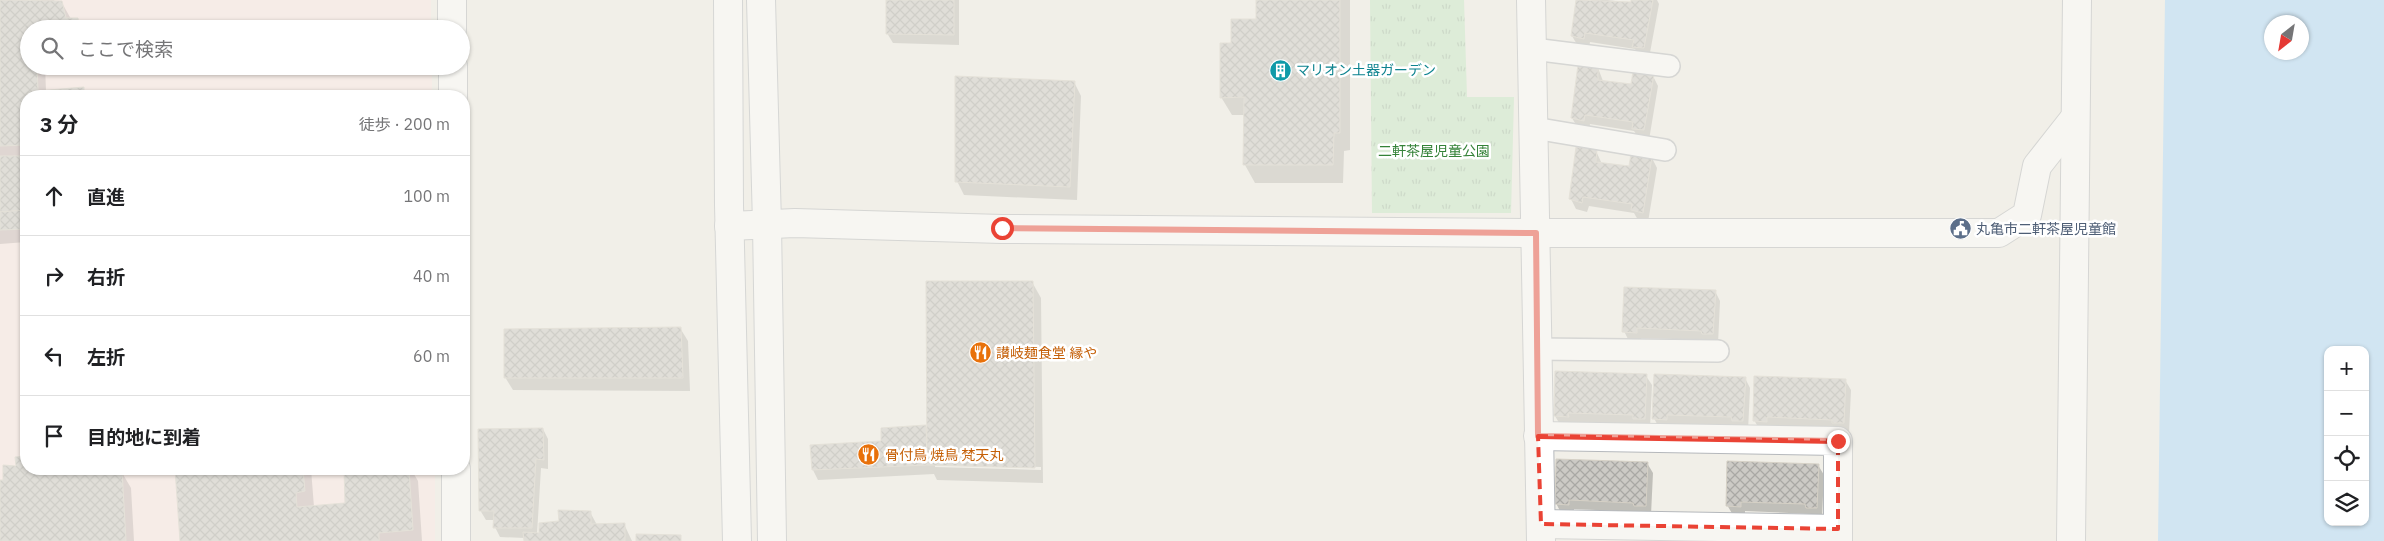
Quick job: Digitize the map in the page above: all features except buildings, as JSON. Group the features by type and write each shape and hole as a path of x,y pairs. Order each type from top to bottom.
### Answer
{"street":[{"path":"452,0 452,20"},
{"path":"728,0 730,226 737,541"},
{"path":"761,0 772,541"},
{"path":"1531,0 1538,436 1541,533 1838,535 1838,441 1538,436"},
{"path":"2071,541 2074,119 2077,0"},
{"path":"453,75 453,90"},
{"path":"730,226 767,224 1012,229 1536,233 1999,233 2027,215 2037,166 2074,119"},
{"path":"456,475 456,541"}],"lane":[{"path":"1532,50 1669,66"},
{"path":"1534,128 1665,150"},
{"path":"1537,349 1718,351"}],"highlighted area":[{"path":"1538,436 1838,441 1838,529 1541,524"}],"shaded area":[{"path":"0,0 431,0 431,20 20,20 20,75 432,75 432,90 20,90 20,475 435,475 435,541 0,541"}],"green space":[{"name":"二軒茶屋児童公園","path":"1370,0 1464,0 1467,97 1514,97 1511,213 1372,213"}],"water":[{"path":"2165,0 2384,0 2384,541 2158,541"}],"place":[{"name":"マリオン土器ガーデン","path":"1280,70"},
{"name":"丸亀市二軒茶屋児童館","path":"1960,229"},
{"name":"讃岐麺食堂 縁や","path":"980,353"},
{"name":"骨付鳥 焼鳥 梵天丸","path":"869,455"}],"route":[{"path":"1002,228 1536,233 1538,436 1838,441"}]}
